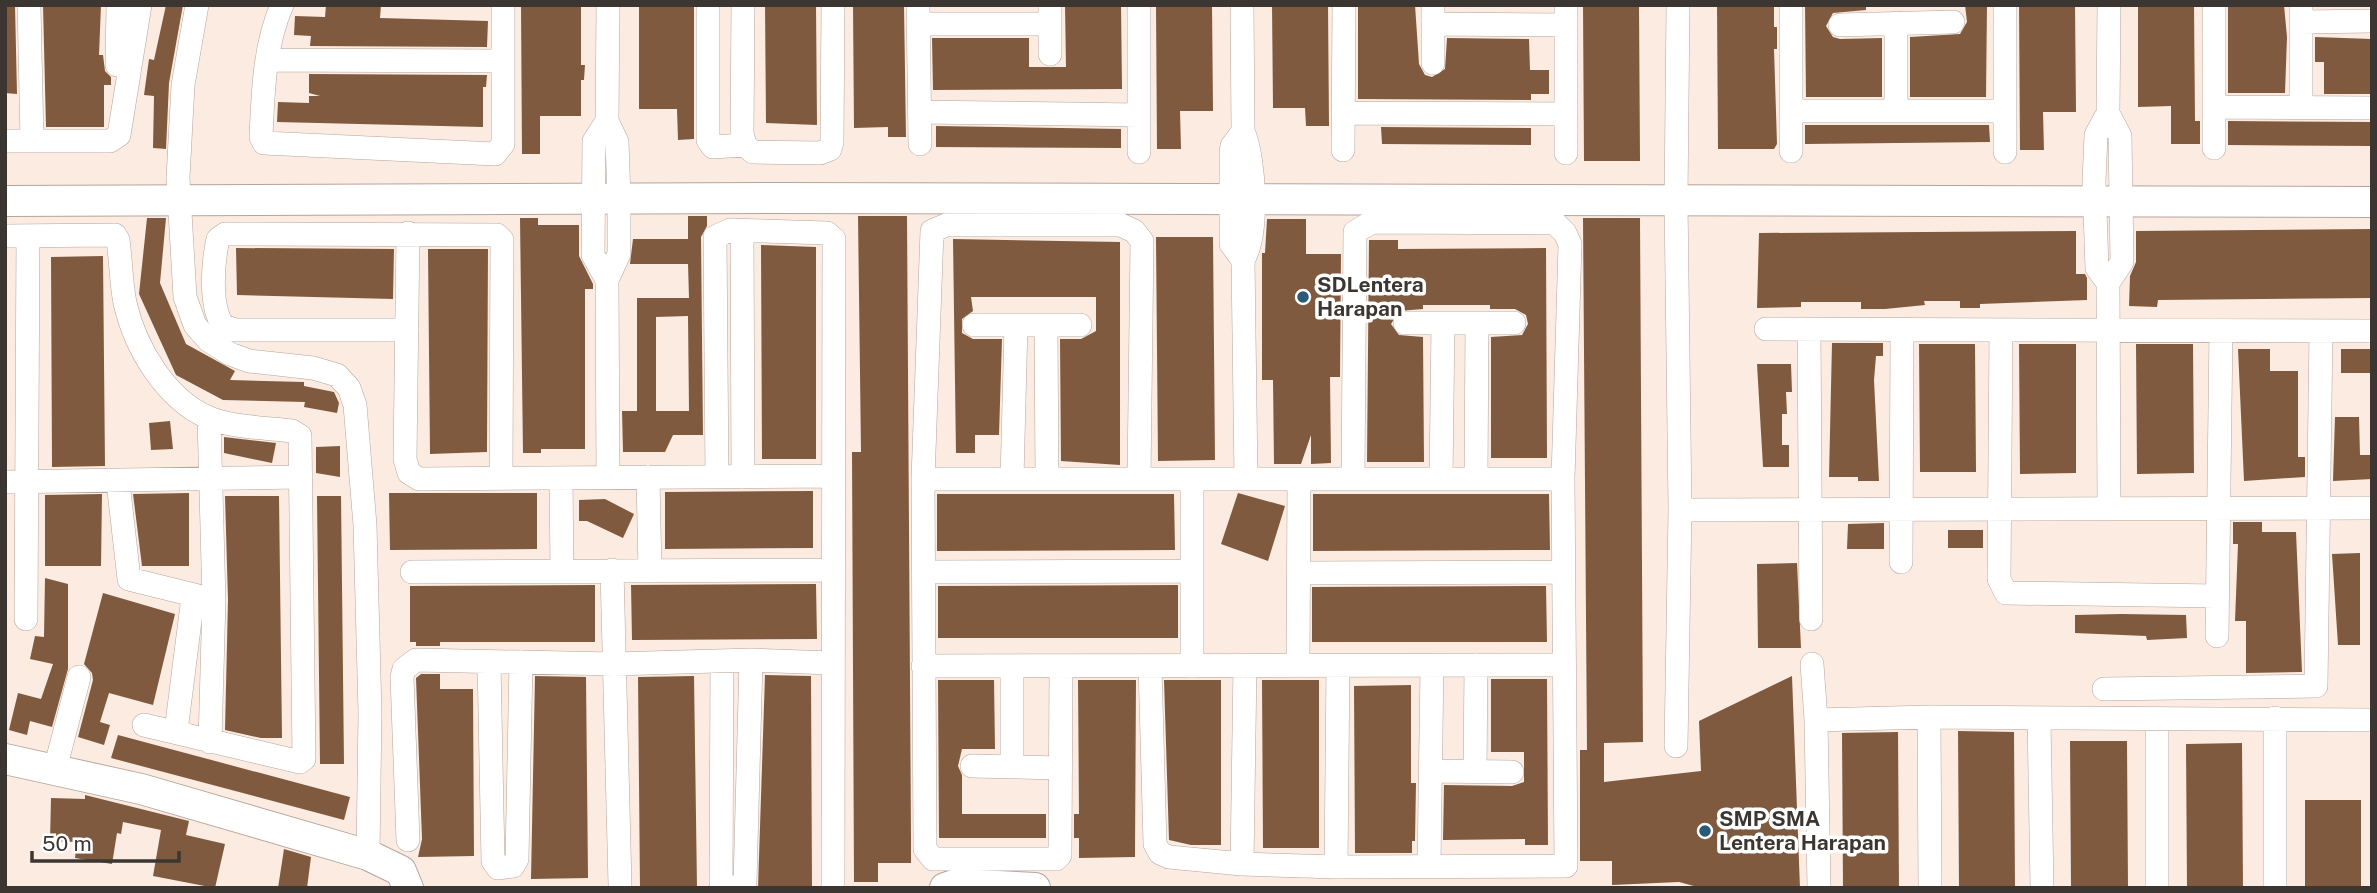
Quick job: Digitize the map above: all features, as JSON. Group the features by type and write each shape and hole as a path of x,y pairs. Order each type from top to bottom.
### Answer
{"street":[{"path":"29,5 32,141"},
{"path":"117,138 118,5"},
{"path":"5,141 110,141 120,135 140,5"},
{"path":"197,5 183,85 179,151 185,297 195,325 208,340 230,354 249,361 313,368 337,375 349,388 355,404 365,525 370,713 368,855"},
{"path":"282,5 275,21 263,89 261,137 269,145 495,154 503,144 503,5"},
{"path":"608,5 607,121 617,142 618,152 606,190 593,255 607,280 608,478"},
{"path":"708,5 708,140 713,147 745,145"},
{"path":"743,5 742,133 745,145 753,152 820,153 830,149 832,142 833,5"},
{"path":"1139,5 1139,152"},
{"path":"1242,5 1242,188 1231,244 1243,260 1246,480"},
{"path":"1343,150 1344,5"},
{"path":"1676,746 1680,510 1678,5"},
{"path":"1791,5 1791,151"},
{"path":"2005,5 2005,152"},
{"path":"2108,190 2095,150 2096,135 2108,113 2109,5"},
{"path":"2214,5 2214,148"},
{"path":"920,144 918,14 1050,15 1050,54"},
{"path":"2301,107 2301,14 2372,21"},
{"path":"1433,62 1433,15 1566,15 1566,153"},
{"path":"1896,111 1897,16"},
{"path":"1840,24 1897,16 1953,22"},
{"path":"267,60 503,61"},
{"path":"2214,107 2372,108"},
{"path":"1791,111 2005,111"},
{"path":"919,112 1139,115"},
{"path":"1343,113 1566,114"},
{"path":"2108,113 2120,136 2121,151 2108,190 2097,268 2108,283 2109,509"},
{"path":"606,190 593,151 594,141 607,121"},
{"path":"5,201 179,190 1242,188 2108,190 2372,202"},
{"path":"1150,666 1155,844 1160,853 1169,857 1242,864 1336,867 1566,866 1563,480 1570,244 1561,226 1555,223 1372,222 1355,232 1353,480"},
{"path":"1061,666 1059,858 933,859 925,849 923,666 923,480 932,231 946,225 1121,225 1134,231 1142,241 1139,480"},
{"path":"742,231 743,477"},
{"path":"717,477 714,243 718,234 742,231 827,233 834,239 834,888"},
{"path":"408,233 405,459 409,472 419,479 832,476"},
{"path":"407,330 235,330 223,326 216,316 215,254 218,239 225,234 497,235 502,240 500,478"},
{"path":"26,619 16,482 17,236 115,235 118,240 125,304 135,333 154,370 183,401 209,418 292,431 300,436 304,759 300,762 144,725"},
{"path":"1405,323 1514,323"},
{"path":"1441,480 1443,323"},
{"path":"1476,480 1477,323"},
{"path":"974,325 1080,325"},
{"path":"1012,480 1016,325"},
{"path":"1046,325 1047,480"},
{"path":"1766,329 2372,331"},
{"path":"1809,330 1811,619"},
{"path":"1901,562 1902,330"},
{"path":"2001,331 1999,579 2006,593 2217,596"},
{"path":"2217,636 2221,331"},
{"path":"2104,689 2315,687 2320,331"},
{"path":"209,418 210,479 203,599 210,742"},
{"path":"16,482 301,477"},
{"path":"648,477 650,571"},
{"path":"561,478 562,571"},
{"path":"923,480 1563,480"},
{"path":"1192,480 1192,666"},
{"path":"1298,666 1299,480"},
{"path":"118,482 129,579 203,599"},
{"path":"1680,510 2372,508"},
{"path":"612,570 620,885"},
{"path":"412,572 833,570"},
{"path":"923,572 1192,571"},
{"path":"1298,573 1563,572"},
{"path":"176,731 203,599"},
{"path":"408,840 404,669 416,660 614,664 751,660 832,663"},
{"path":"722,661 721,882 727,887 743,886 745,882 751,660"},
{"path":"489,662 493,865 498,868 513,866 517,859 522,662"},
{"path":"1812,664 1816,720 1819,888"},
{"path":"1475,772 1476,665"},
{"path":"923,666 1563,665"},
{"path":"1012,666 1012,767"},
{"path":"1242,864 1245,666"},
{"path":"1336,867 1338,666"},
{"path":"1429,866 1432,666"},
{"path":"55,769 79,677"},
{"path":"1816,720 1929,717 2157,721 2275,718 2372,720"},
{"path":"1929,717 1930,888"},
{"path":"2039,718 2042,888"},
{"path":"2275,718 2275,888"},
{"path":"2157,721 2157,888"},
{"path":"5,759 141,789 368,855 405,879"},
{"path":"972,766 1061,768"},
{"path":"1430,771 1512,772"},
{"path":"945,888 957,884 1035,888"}],"building":[{"path":"5,5 15,5 17,94 5,93"},
{"path":"43,5 101,5 99,55 103,55 105,71 111,77 111,85 104,85 104,127 46,127"},
{"path":"166,5 183,5 169,83 166,149 153,148 154,96 144,95 149,59 154,60"},
{"path":"326,5 381,5 380,18 488,21 487,47 310,46 311,36 294,35 295,16 325,17"},
{"path":"521,5 581,5 581,65 585,65 584,80 581,80 581,116 540,116 540,154 522,154"},
{"path":"639,5 694,5 694,139 678,140 677,109 639,109"},
{"path":"765,5 816,5 817,125 766,123"},
{"path":"853,5 904,5 906,137 888,137 888,127 854,128"},
{"path":"1065,5 1121,5 1122,89 933,90 932,38 1029,38 1029,67 1066,67"},
{"path":"1156,5 1212,5 1213,111 1180,111 1181,149 1157,149"},
{"path":"1272,5 1328,5 1329,126 1306,126 1305,108 1273,108"},
{"path":"1358,5 1415,5 1419,64 1425,75 1432,77 1445,69 1447,38 1529,39 1530,70 1549,70 1549,94 1531,94 1531,100 1358,99"},
{"path":"1583,5 1639,5 1640,161 1584,161"},
{"path":"1717,5 1774,5 1774,27 1777,27 1777,49 1774,49 1777,144 1774,149 1718,149"},
{"path":"1805,5 1866,5 1866,10 1833,13 1826,26 1833,37 1840,39 1882,38 1882,97 1806,97"},
{"path":"1965,5 1987,5 1986,97 1910,97 1910,37 1960,34 1967,22"},
{"path":"2019,5 2075,5 2076,112 2043,112 2044,150 2020,150"},
{"path":"2138,5 2194,5 2195,121 2200,121 2200,144 2171,144 2171,106 2138,107"},
{"path":"2228,5 2284,5 2287,37 2285,93 2228,93"},
{"path":"2315,37 2372,39 2372,94 2324,94 2324,62 2315,62"},
{"path":"309,74 487,75 486,87 483,87 483,127 277,122 278,102 309,103 309,96 320,96 309,93"},
{"path":"2228,121 2372,122 2372,146 2228,145"},
{"path":"1805,125 1989,125 1990,142 1805,144"},
{"path":"936,126 1121,129 1121,148 936,147"},
{"path":"1381,127 1531,128 1531,145 1382,144"},
{"path":"688,216 707,216 707,226 701,237 703,435 673,435 665,452 623,452 622,411 637,411 637,298 689,298 688,264 630,264 633,239 688,239","holes":["688,316 689,411 656,411 656,317"]},
{"path":"858,216 907,216 911,863 878,863 878,882 854,882 852,452 861,452"},
{"path":"147,218 166,218 160,283 186,344 235,371 230,380 304,382 304,386 334,392 339,403 337,413 304,407 305,402 223,400 176,375 139,294"},
{"path":"520,218 538,218 538,225 579,225 579,256 593,284 593,289 585,289 585,449 541,449 541,453 523,453"},
{"path":"1583,218 1640,218 1643,742 1604,743 1604,782 1701,771 1699,721 1792,676 1800,888 1701,888 1679,882 1612,885 1612,861 1580,861 1580,750 1587,750"},
{"name":"SDLentera Harapan","path":"1267,219 1306,219 1306,254 1341,254 1340,377 1330,377 1331,463 1311,464 1311,435 1301,464 1274,464 1273,380 1262,380 1262,253 1265,253"},
{"path":"2372,229 2372,298 2158,300 2157,307 2129,306 2130,276 2136,262 2136,231"},
{"path":"2076,231 2076,274 2085,274 2087,278 2087,300 1980,304 1980,308 1960,308 1960,301 1924,301 1925,305 1885,309 1861,309 1861,302 1801,302 1801,307 1757,308 1759,233"},
{"path":"1156,237 1213,237 1215,460 1158,461"},
{"path":"953,239 1120,242 1120,465 1061,461 1060,339 1081,339 1096,331 1096,297 971,297 973,311 962,319 962,333 973,339 1002,339 999,435 975,435 975,453 956,453"},
{"path":"1369,240 1398,240 1398,249 1546,248 1547,458 1491,458 1491,337 1522,335 1528,324 1526,315 1515,309 1490,309 1490,305 1423,305 1423,309 1399,311 1391,324 1399,335 1423,337 1424,462 1367,462"},
{"path":"761,245 816,247 816,459 762,459"},
{"path":"236,248 394,249 393,299 237,295"},
{"path":"428,249 488,249 487,452 430,454"},
{"path":"103,256 105,466 52,467 51,257"},
{"path":"1832,343 1883,343 1883,356 1876,356 1874,380 1879,481 1858,481 1858,477 1829,477"},
{"path":"1919,344 1975,344 1976,472 1920,472"},
{"path":"2019,344 2076,344 2076,473 2020,474"},
{"path":"2136,344 2193,344 2194,473 2137,474"},
{"path":"2238,349 2270,349 2270,371 2298,371 2298,457 2305,457 2305,477 2244,481"},
{"path":"2341,349 2372,349 2372,373 2341,373"},
{"path":"1757,364 1791,364 1792,392 1786,392 1787,414 1782,414 1782,445 1789,445 1789,467 1763,467"},
{"path":"2335,417 2359,417 2360,455 2372,455 2372,479 2333,481"},
{"path":"170,421 173,449 151,450 149,423"},
{"path":"224,437 276,443 272,463 224,453"},
{"path":"340,446 340,477 316,473 316,447"},
{"path":"813,491 813,548 665,549 665,492"},
{"path":"189,493 189,566 142,566 133,494"},
{"path":"389,493 537,493 537,549 390,550"},
{"path":"1238,493 1285,506 1268,561 1221,544"},
{"path":"102,494 101,566 45,566 45,495"},
{"path":"937,494 1174,494 1175,550 937,551"},
{"path":"1313,494 1549,494 1550,550 1313,551"},
{"path":"225,496 279,496 282,738 261,738 225,730 228,600"},
{"path":"317,496 341,496 344,764 320,764"},
{"path":"605,499 634,514 623,538 587,521 579,521 579,500"},
{"path":"2233,522 2262,522 2262,532 2296,532 2302,672 2246,673 2246,621 2235,621 2238,544 2233,544"},
{"path":"1884,523 1884,549 1847,549 1848,524"},
{"path":"1948,530 1983,530 1983,548 1948,548"},
{"path":"2360,553 2360,645 2338,645 2332,554"},
{"path":"1797,563 1801,648 1758,648 1757,564"},
{"path":"45,578 68,584 68,669 52,727 30,721 27,735 9,730 18,693 41,699 53,664 30,659 35,636 44,637"},
{"path":"816,584 817,639 632,640 631,585"},
{"path":"595,585 595,642 440,642 440,646 416,646 416,642 410,642 410,586"},
{"path":"1178,585 1178,638 938,638 938,586"},
{"path":"1546,586 1547,642 1312,642 1312,587"},
{"path":"103,593 175,614 153,705 109,693 100,722 110,725 104,745 78,737 93,680 92,673 84,664"},
{"path":"2075,615 2186,615 2187,638 2147,640 2146,636 2075,633"},
{"path":"421,674 440,674 440,689 473,689 474,856 418,857 422,839 416,678"},
{"path":"765,675 811,676 812,888 758,888"},
{"path":"535,676 586,677 588,878 531,879"},
{"path":"694,676 697,888 640,888 638,677"},
{"path":"1491,679 1547,679 1548,845 1525,845 1525,839 1443,840 1444,785 1512,786 1524,782 1524,752 1491,752"},
{"path":"938,680 994,680 995,749 962,749 958,766 962,775 962,814 1046,814 1046,838 939,838"},
{"path":"1078,680 1136,680 1135,857 1079,858 1079,838 1074,838 1074,814 1079,814"},
{"path":"1164,680 1221,680 1221,845 1191,845 1169,840"},
{"path":"1262,680 1319,680 1319,848 1263,848"},
{"path":"1411,685 1411,783 1416,783 1415,841 1412,841 1412,853 1355,853 1354,686"},
{"path":"1958,731 2014,732 2015,888 1959,888"},
{"path":"1898,732 1899,888 1843,888 1842,733"},
{"path":"118,735 350,797 344,820 111,758"},
{"path":"2070,741 2127,741 2128,888 2071,888"},
{"path":"2242,743 2243,888 2187,888 2186,744"},
{"path":"85,795 189,821 186,835 225,844 215,888 153,876 161,830 123,822 121,834 117,833 112,864 75,858 77,842 50,841 51,798 85,799"},
{"path":"2305,800 2361,800 2361,888 2305,888"},
{"path":"284,849 311,857 307,888 278,888"}],"place":[{"name":"SDLentera Harapan","path":"1303,297"},
{"name":"SMP SMA Lentera Harapan","path":"1705,831"}]}
